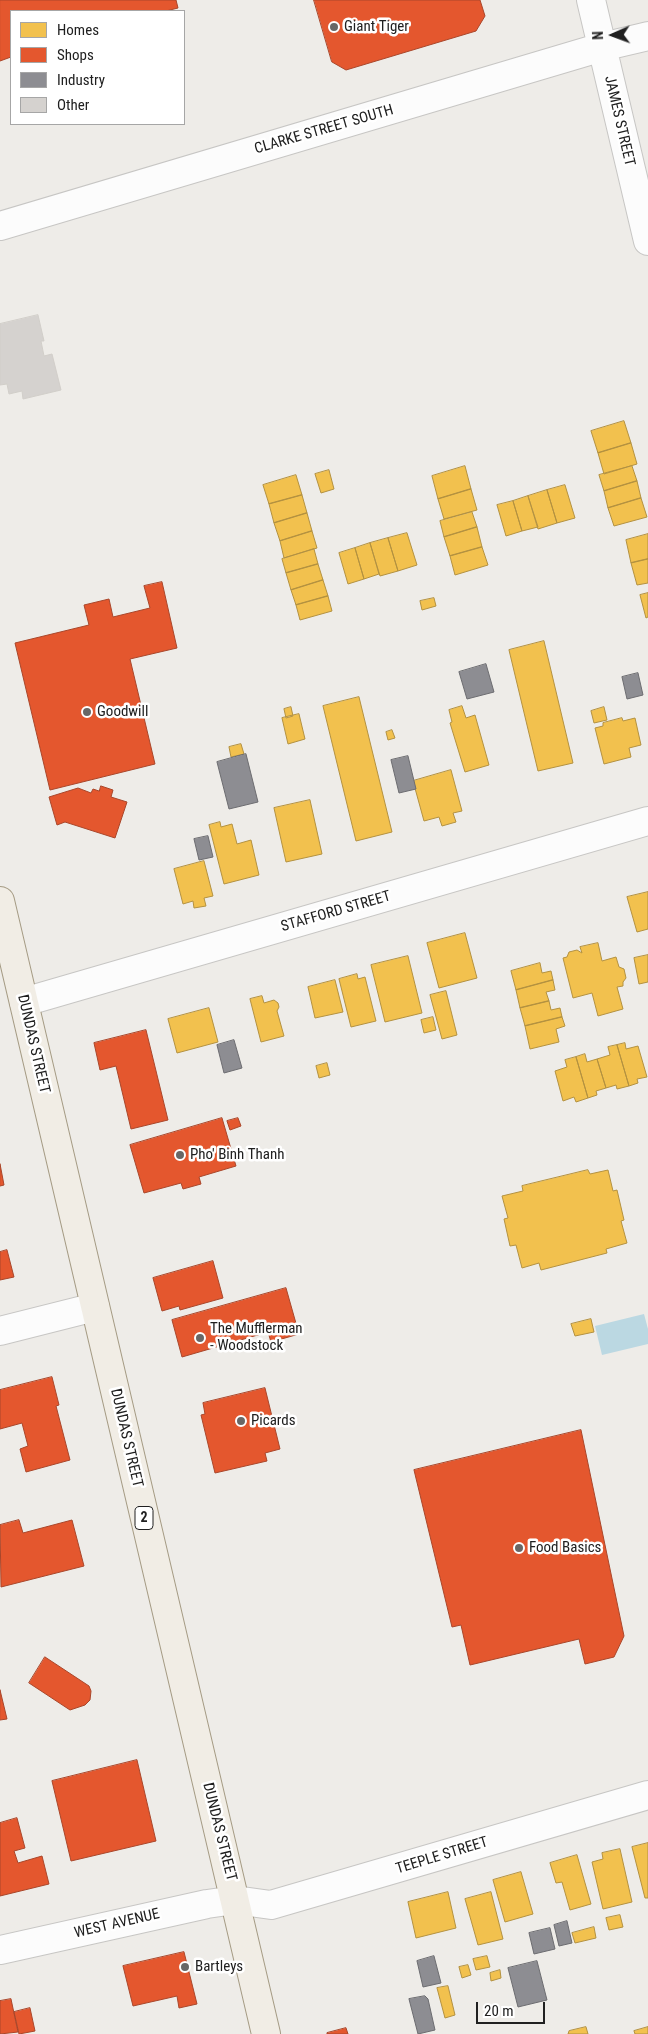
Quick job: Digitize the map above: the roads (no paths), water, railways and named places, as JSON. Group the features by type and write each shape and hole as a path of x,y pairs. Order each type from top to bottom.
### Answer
{"main road":[{"name":"DUNDAS STREET","path":"0,901 266,2034"}],"street":[{"name":"JAMES STREET","path":"591,0 648,241"},
{"name":"CLARKE STREET SOUTH","path":"0,226 602,47 648,36"},
{"name":"STAFFORD STREET","path":"24,1002 648,821"},
{"path":"0,1331 95,1307"},
{"name":"TEEPLE STREET","path":"235,1900 271,1905 648,1794"},
{"name":"WEST AVENUE","path":"0,1950 207,1904 235,1900"}],"water":[{"path":"644,1314 648,1329 648,1344 602,1355 595,1326"}],"place":[{"name":"Giant Tiger","path":"334,27"},
{"name":"Goodwill","path":"87,712"},
{"name":"Pho' Binh Thanh","path":"180,1155"},
{"name":"The Mufflerman - Woodstock","path":"200,1338"},
{"name":"Picards","path":"241,1421"},
{"name":"Food Basics","path":"519,1548"},
{"name":"Bartleys","path":"185,1967"}]}
